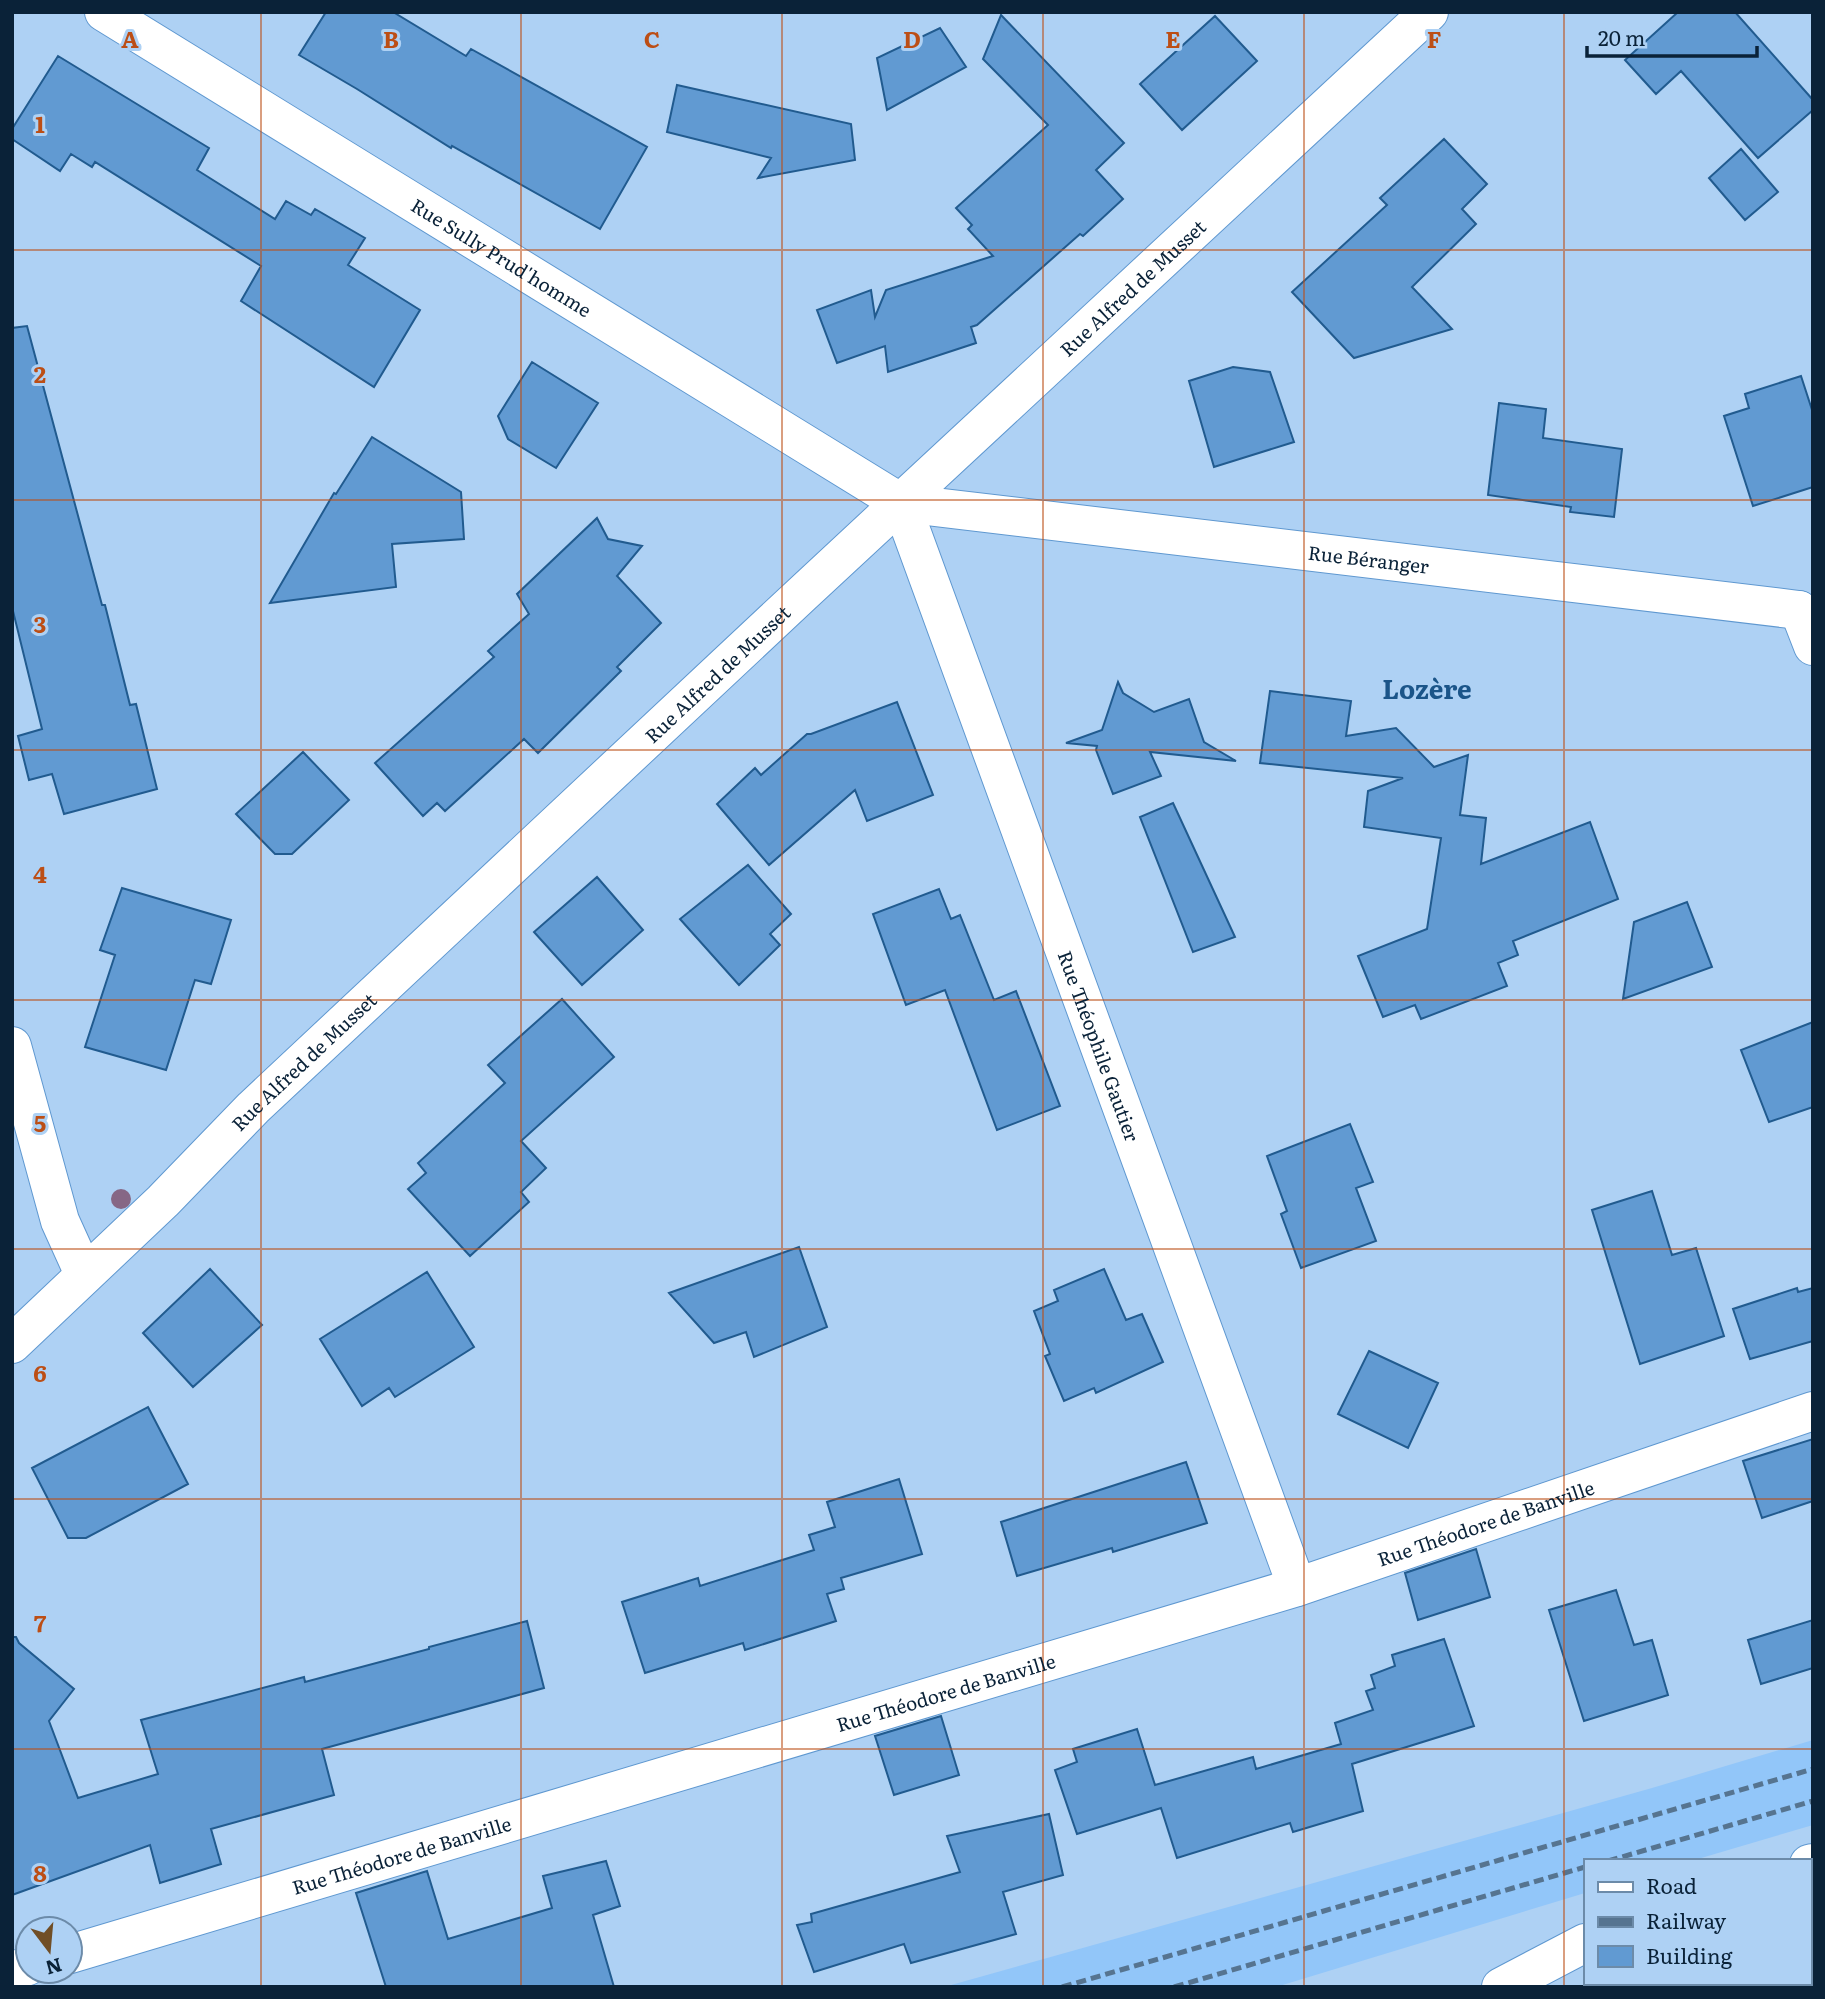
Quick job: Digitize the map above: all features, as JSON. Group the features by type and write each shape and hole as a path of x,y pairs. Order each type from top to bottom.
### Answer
{"street":[{"name":"Rue Sully Prud'homme","path":"104,12 901,503"},
{"name":"Rue Alfred de Musset","path":"12,1344 163,1200 264,1098 1429,12"},
{"name":"Rue Béranger","path":"901,503 1806,603 1813,646"},
{"name":"Rue Théophile Gautier","path":"901,503 1297,1587"},
{"path":"12,1046 60,1221 84,1274"},
{"name":"Rue Théodore de Banville","path":"84,1950 1297,1587 1813,1411"},
{"path":"1501,1987 1584,1944"}],"shaded area":[{"path":"1813,1740 1813,1825 1698,1859 1584,1859 1584,1893 1276,1987 944,1987 1652,1788"}],"building":[{"path":"326,12 393,12 466,56 471,49 647,147 600,229 452,146 451,148 299,55"},
{"path":"1678,12 1735,12 1813,100 1813,110 1758,158 1681,71 1656,94 1625,60"},
{"path":"1001,15 1124,143 1096,170 1123,199 1083,236 1080,234 977,325 971,327 976,343 888,372 885,346 837,363 817,310 871,290 875,317 886,290 993,256 968,229 972,225 956,208 1048,125 983,59"},
{"path":"1215,16 1257,61 1182,130 1140,84"},
{"path":"940,28 966,67 887,110 877,58"},
{"path":"58,56 209,148 197,170 275,219 286,201 311,215 315,209 365,238 348,265 420,310 374,387 241,301 261,266 95,162 92,167 71,154 60,171 12,139 12,129"},
{"path":"677,85 851,124 855,160 758,178 771,158 667,132"},
{"path":"1444,139 1487,184 1462,209 1476,224 1412,287 1452,329 1354,358 1292,292 1387,205 1380,198"},
{"path":"1741,149 1778,192 1745,220 1709,178"},
{"path":"27,326 102,605 105,605 130,705 136,704 157,789 64,814 52,774 29,780 18,736 42,729 12,607 12,328"},
{"path":"532,362 598,403 556,468 508,439 498,416"},
{"path":"1233,367 1270,372 1294,442 1214,467 1189,381"},
{"path":"1801,376 1813,413 1813,487 1753,506 1724,416 1749,408 1745,394"},
{"path":"1499,403 1546,409 1543,438 1622,449 1614,517 1570,512 1571,507 1488,495"},
{"path":"372,437 461,492 464,539 392,544 396,587 270,603 334,493 336,494"},
{"path":"597,518 608,539 642,546 617,576 661,623 617,667 621,671 538,753 524,739 445,811 437,803 423,816 375,763 494,657 488,651 529,614 517,594"},
{"path":"1118,682 1123,693 1154,712 1189,699 1204,742 1236,761 1150,752 1161,776 1113,794 1096,750 1097,746 1066,743 1102,730"},
{"path":"1270,691 1351,701 1346,736 1396,728 1434,767 1468,755 1460,815 1486,818 1481,864 1590,822 1618,899 1513,941 1518,955 1498,963 1507,986 1421,1019 1415,1005 1383,1017 1358,956 1427,929 1441,838 1364,827 1368,791 1403,778 1260,763"},
{"path":"897,702 933,795 867,821 855,790 769,865 717,804 755,768 761,775 807,734"},
{"path":"303,752 349,800 292,854 275,854 236,814"},
{"path":"1173,803 1235,937 1193,952 1140,817"},
{"path":"748,865 791,914 770,934 780,945 739,985 680,919"},
{"path":"597,877 643,930 582,985 534,932"},
{"path":"122,888 231,920 211,984 195,980 166,1070 85,1047 115,955 100,950"},
{"path":"939,889 951,919 960,915 994,1000 1016,991 1060,1106 997,1130 945,990 906,1005 873,914"},
{"path":"1687,902 1712,967 1623,999 1634,922"},
{"path":"562,999 614,1057 521,1141 546,1168 521,1192 529,1202 470,1256 408,1189 426,1173 418,1163 505,1083 488,1065"},
{"path":"1813,1022 1813,1107 1769,1122 1741,1050"},
{"path":"1350,1124 1373,1182 1356,1188 1376,1241 1301,1268 1281,1214 1287,1211 1267,1156"},
{"path":"1652,1191 1672,1255 1696,1248 1724,1336 1640,1364 1592,1210"},
{"path":"799,1247 827,1327 754,1357 746,1332 714,1343 669,1293"},
{"path":"210,1269 262,1325 193,1387 143,1333"},
{"path":"1104,1269 1126,1320 1142,1314 1163,1362 1096,1393 1094,1388 1064,1401 1045,1356 1050,1354 1034,1311 1058,1301 1054,1290"},
{"path":"427,1272 474,1347 395,1397 389,1388 362,1406 320,1339"},
{"path":"1797,1288 1798,1292 1813,1288 1813,1341 1750,1359 1733,1309"},
{"path":"1369,1351 1438,1383 1408,1448 1338,1414"},
{"path":"148,1407 188,1484 86,1538 68,1538 32,1468"},
{"path":"1813,1439 1813,1501 1762,1518 1743,1461"},
{"path":"1186,1462 1207,1523 1113,1552 1112,1548 1017,1576 1001,1522"},
{"path":"899,1479 922,1554 841,1578 844,1589 827,1594 836,1621 745,1650 743,1643 645,1673 622,1602 698,1578 700,1586 814,1550 809,1535 835,1527 827,1502"},
{"path":"1476,1549 1490,1597 1418,1620 1405,1573"},
{"path":"1616,1590 1634,1645 1652,1640 1668,1695 1584,1721 1549,1610"},
{"path":"1813,1620 1813,1668 1761,1684 1748,1640"},
{"path":"527,1621 544,1688 322,1749 334,1795 211,1829 221,1864 160,1883 150,1845 12,1895 12,1637 16,1637 19,1643 74,1689 49,1721 78,1798 158,1774 141,1720 304,1677 305,1682"},
{"path":"1444,1639 1474,1726 1352,1764 1363,1811 1293,1832 1290,1823 1177,1858 1161,1808 1077,1834 1055,1770 1077,1762 1073,1749 1137,1729 1155,1785 1253,1757 1256,1769 1341,1744 1335,1723 1373,1710 1366,1691 1375,1688 1371,1675 1395,1666 1392,1655"},
{"path":"941,1716 959,1775 894,1795 875,1736"},
{"path":"1049,1814 1063,1875 1003,1892 1016,1934 911,1963 904,1944 814,1972 797,1925 812,1922 811,1914 960,1872 947,1836"},
{"path":"606,1861 620,1906 593,1915 614,1987 386,1987 356,1893 427,1871 448,1939 552,1908 543,1876"}],"railway":[{"path":"1062,1987 1813,1769"},
{"path":"1615,1859 1813,1801"},
{"path":"1174,1987 1584,1867"}],"district":[{"name":"Lozère","path":"1427,687"}]}
